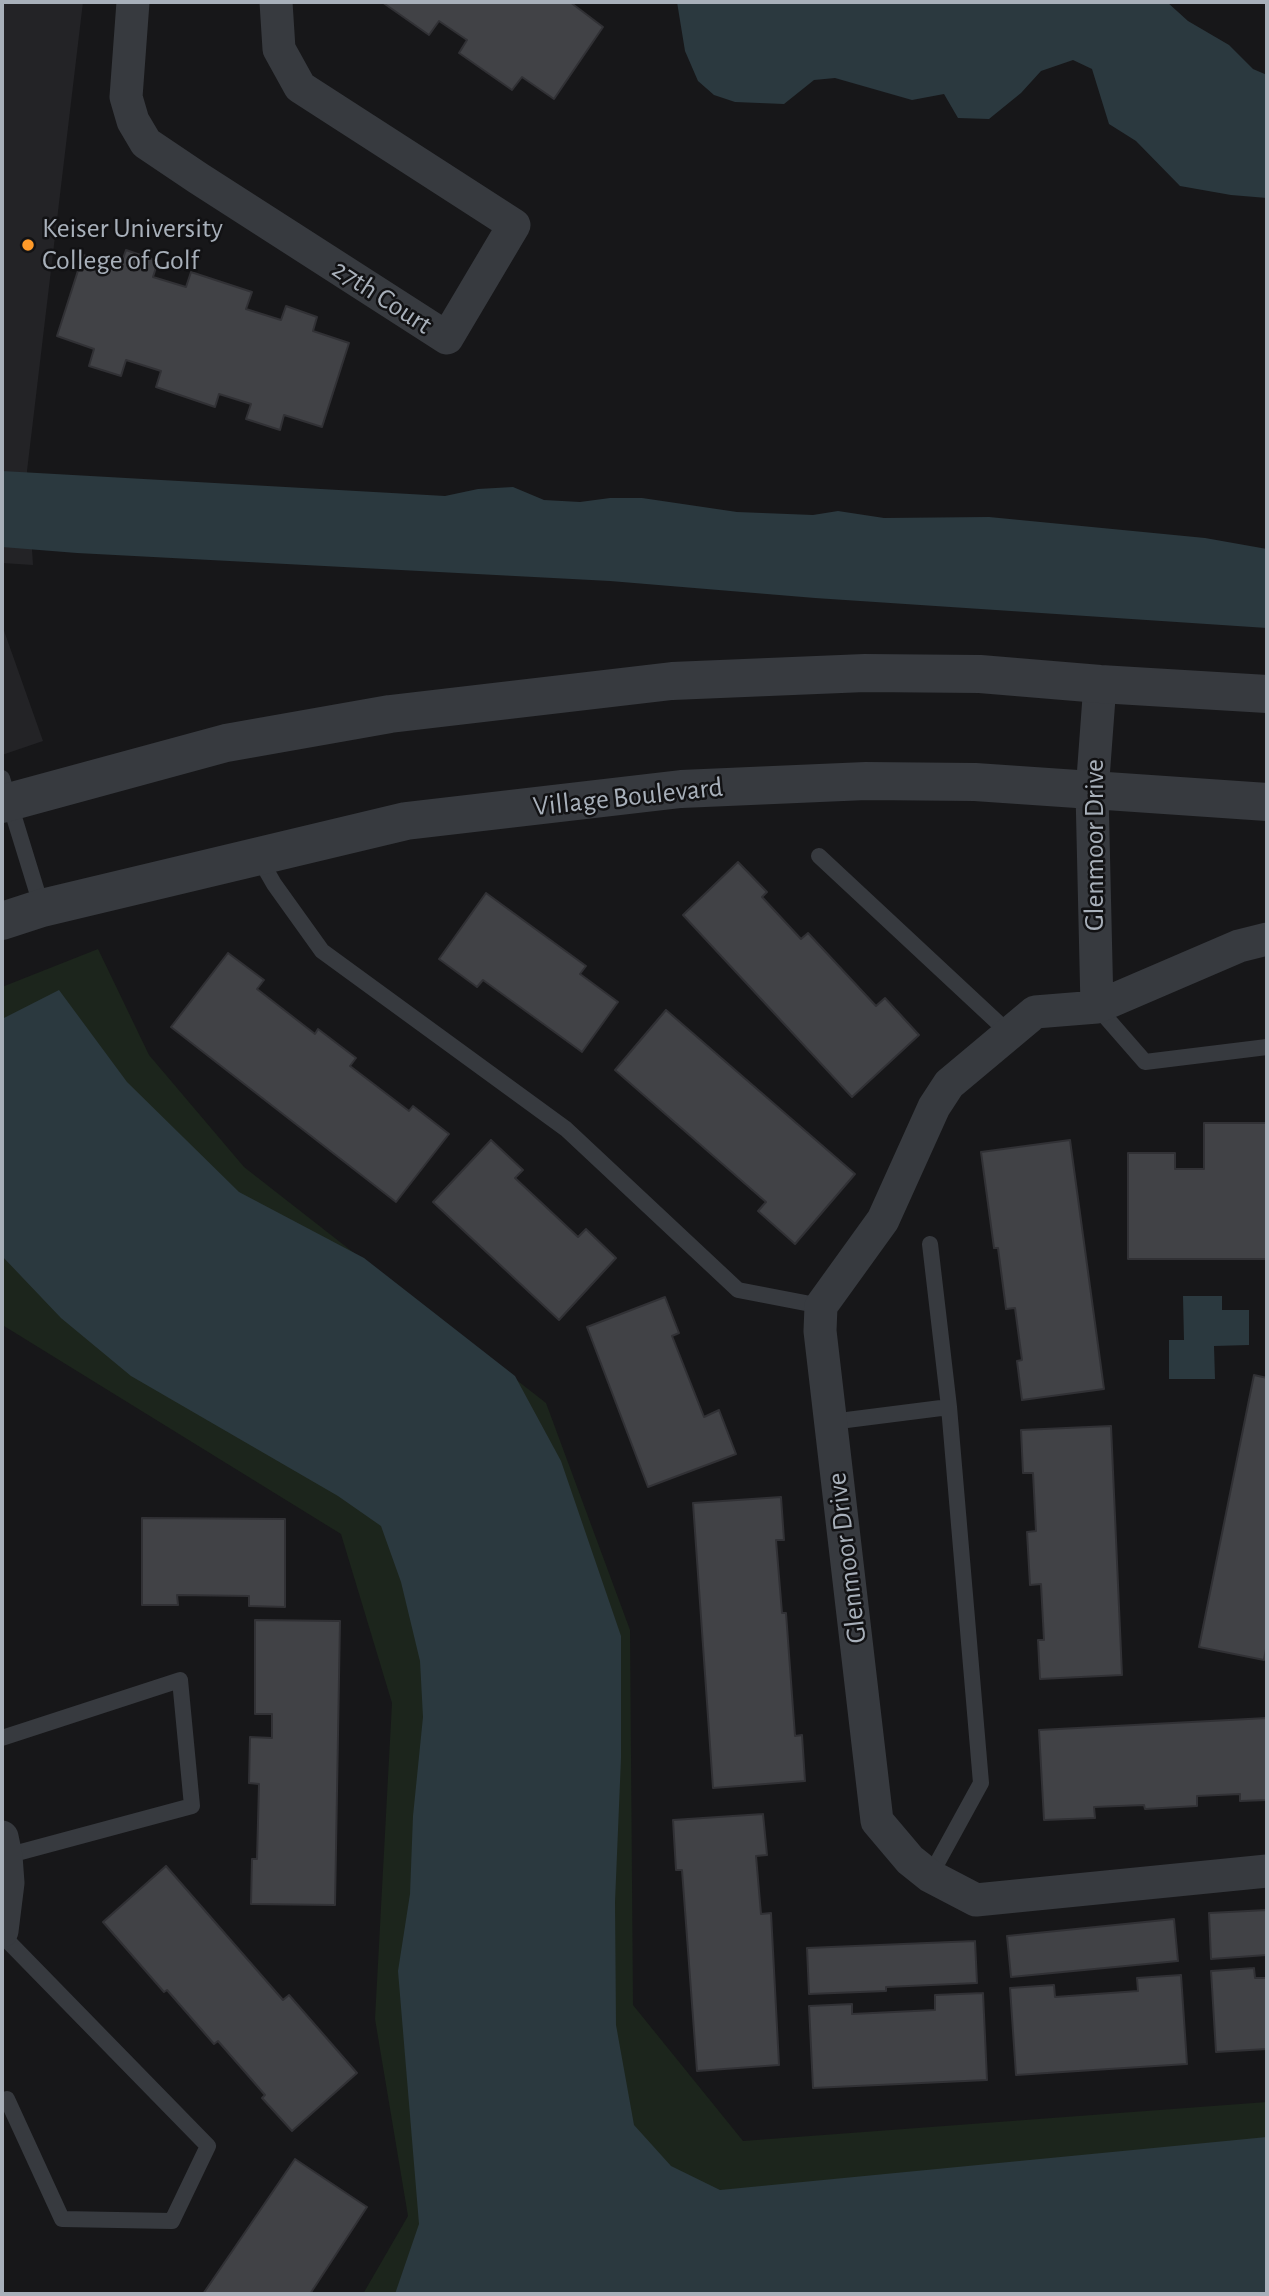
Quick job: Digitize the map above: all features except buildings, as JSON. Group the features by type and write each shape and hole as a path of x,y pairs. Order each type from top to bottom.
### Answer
{"street":[{"name":"27th Court","path":"133,2 126,97 133,121 146,142 447,338 514,225 299,87 279,49 276,2"},
{"path":"4,794 226,743 390,714 672,681 865,673 980,674 1267,694"},
{"name":"Glenmoor Drive","path":"1097,1007 1092,792 1100,684"},
{"name":"Village Boulevard","path":"2,920 42,908 406,821 681,789 866,781 975,782 1267,802"},
{"path":"821,1306 883,1220 934,1107 949,1084 1035,1012 1097,1007 1239,946 1267,939"},
{"name":"Glenmoor Drive","path":"821,1306 820,1331 877,1821 910,1860 930,1876 976,1900 1267,1871"},
{"path":"2,1933 8,1883 4,1847"}],"lane":[{"path":"4,794 42,908"},
{"path":"258,856 274,884 322,951 566,1129 738,1290 821,1306"},
{"path":"820,856 1010,1034"},
{"path":"1097,1007 1145,1062 1267,1046"},
{"path":"930,1244 949,1407 981,1783 930,1876"},
{"path":"831,1422 949,1407"},
{"path":"2,1738 180,1680 192,1806 4,1847"},
{"path":"2,1933 208,2146 172,2221 62,2219 7,2099 2,2102"}],"shaded area":[{"name":"Keiser University College of Golf","path":"2,2 83,2 27,471 33,565 2,563"},
{"path":"677,2 1167,2 1188,21 1229,45 1253,69 1267,75 1267,198 1180,186 1136,141 1109,124 1092,69 1073,60 1041,71 1021,93 989,119 958,118 944,94 912,100 835,78 814,80 784,104 735,102 714,95 698,81 685,51"},
{"path":"2,471 445,496 478,489 513,487 544,500 580,502 642,498 737,512 813,515 838,511 884,518 989,517 1205,538 1267,549 1267,628 815,598 610,581 2,547"},
{"path":"2,625 43,741 2,755"},
{"path":"98,949 149,1055 244,1167 546,1403 630,1630 633,2005 743,2141 1267,2102 1267,2294 363,2294 408,2216 375,2019 392,1703 341,1534 4,1326 2,1322 2,987"},
{"path":"59,990 127,1082 239,1192 364,1258 515,1376 561,1461 621,1636 621,1758 615,1902 616,2025 634,2125 671,2166 720,2190 1267,2137 1267,2294 395,2294 419,2224 398,1971 410,1894 413,1816 423,1717 420,1661 401,1582 381,1526 338,1496 131,1376 61,1318 2,1256 2,1019"},
{"path":"1183,1296 1222,1296 1222,1310 1249,1310 1249,1345 1214,1346 1215,1379 1169,1379 1169,1340 1184,1340"}],"place":[{"name":"Keiser University College of Golf","path":"28,245"}]}
